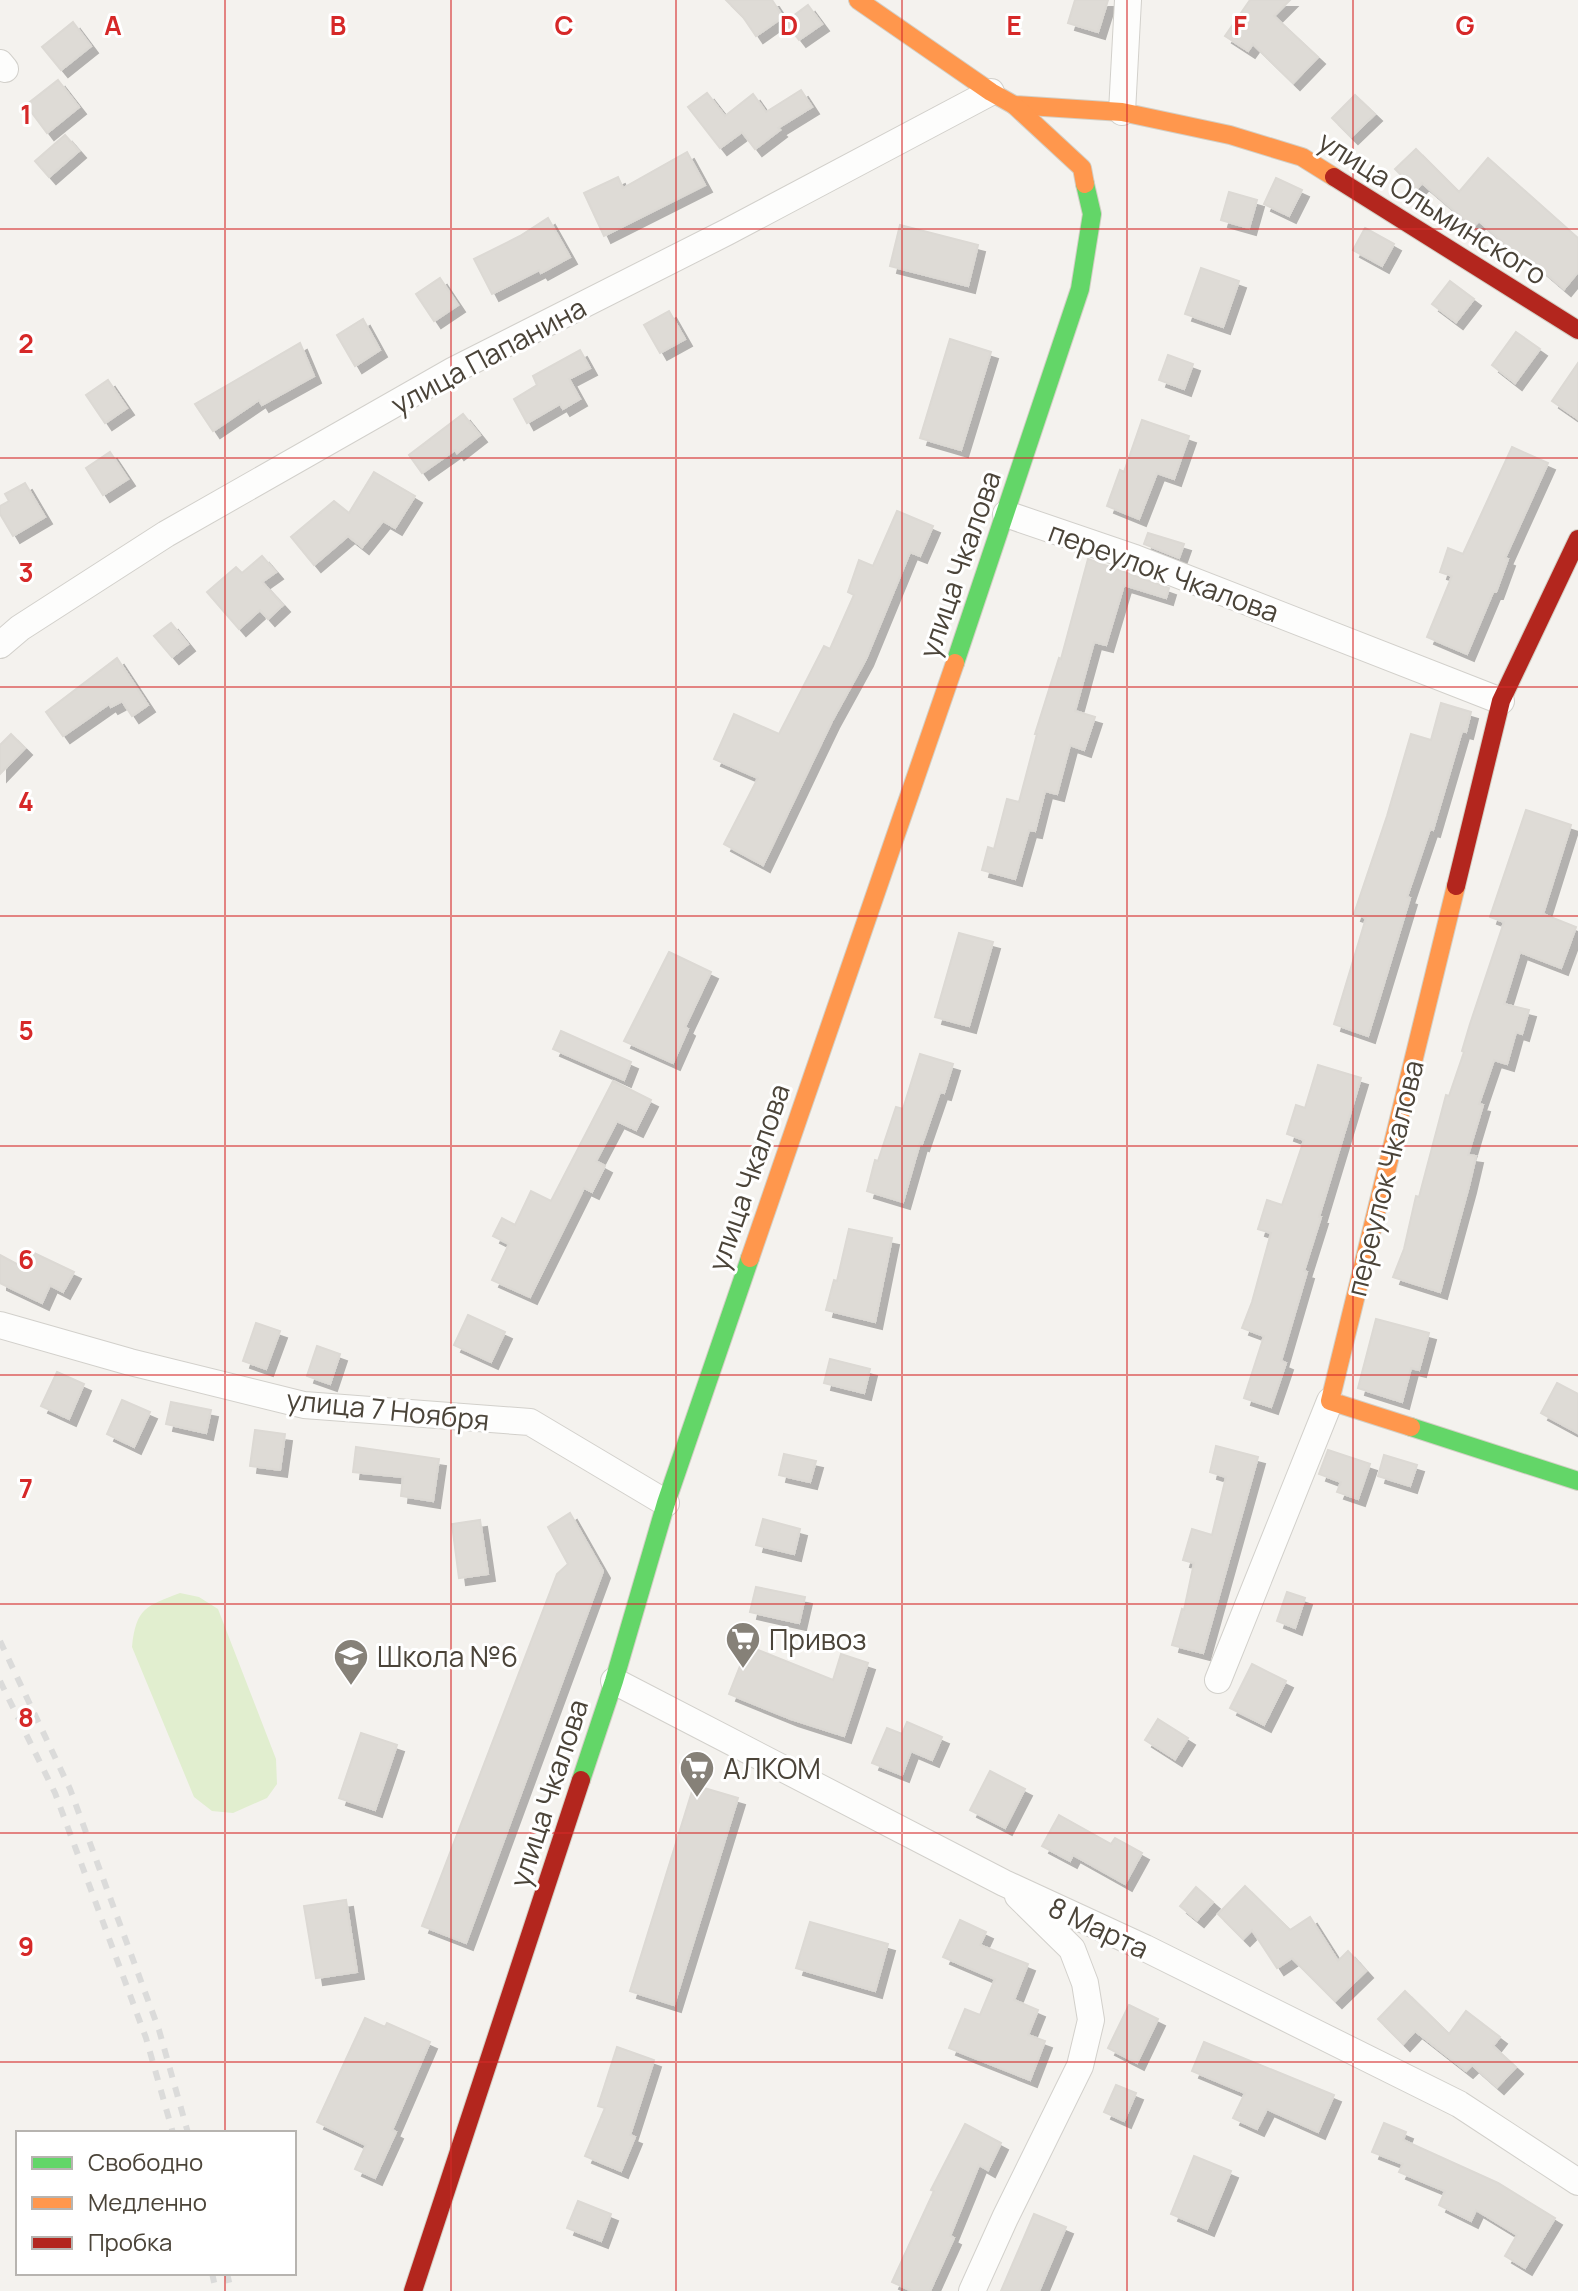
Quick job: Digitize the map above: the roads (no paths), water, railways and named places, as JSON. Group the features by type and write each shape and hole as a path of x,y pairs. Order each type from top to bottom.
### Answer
{"street":[{"name":"улица Ольминского","path":"858,0 1014,105 1122,112 1222,133 1302,157 1578,330"},
{"path":"1122,112 1128,0"},
{"name":"улица Папанина","path":"0,645 20,628 166,534 454,370 727,232 991,92"},
{"name":"улица Чкалова","path":"413,2291 614,1681 666,1503 1006,514 1080,289 1092,214 1082,168 1014,105"},
{"name":"переулок Чкалова","path":"1006,514 1148,563 1501,701"},
{"name":"переулок Чкалова","path":"1330,1401 1501,701 1578,539"},
{"name":"улица 7 Ноября","path":"0,1325 130,1362 304,1405 530,1422 666,1503"},
{"path":"1218,1680 1330,1401 1578,1481"},
{"name":"8 Марта","path":"614,1681 1004,1883 1145,1948 1459,2104 1578,2182"},
{"path":"972,2291 1080,2066 1091,2020 1085,1983 1072,1949 1004,1883"}],"railway":[{"path":"0,1641 70,1789 159,2030 187,2131"},
{"path":"0,1681 55,1793 146,2038 172,2131"},
{"path":"212,2275 216,2291"},
{"path":"227,2275 231,2291"}],"place":[{"name":"Привоз","path":"743,1670"},
{"name":"Школа №6","path":"351,1687"},
{"name":"АЛКОМ","path":"697,1799"}]}
